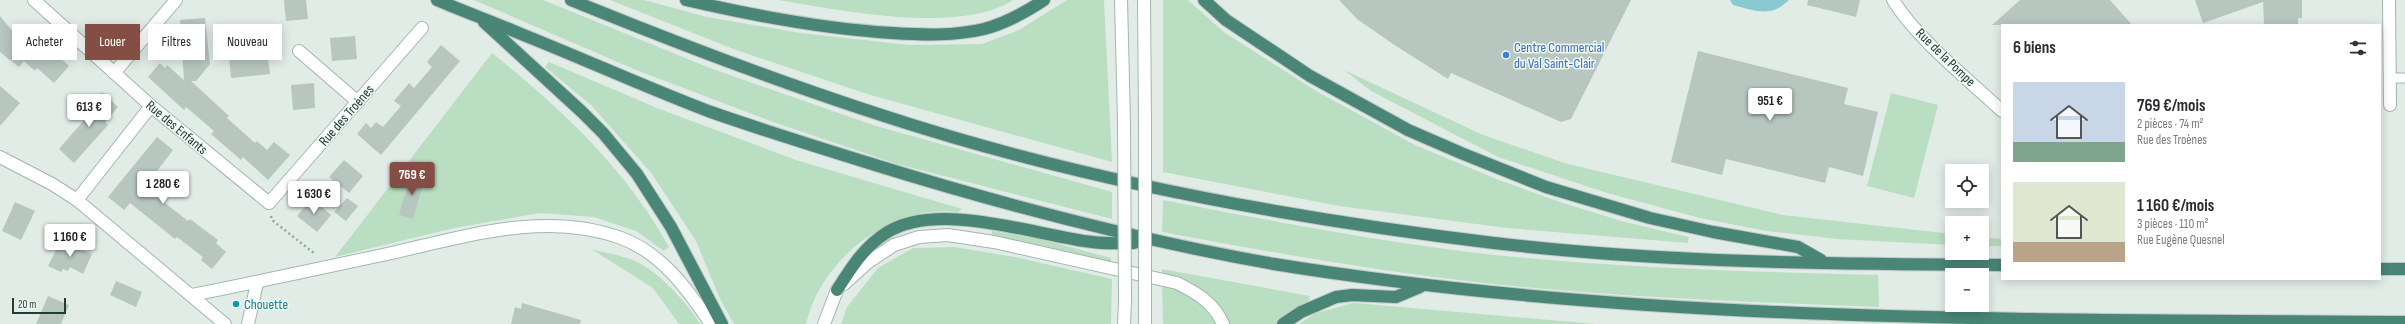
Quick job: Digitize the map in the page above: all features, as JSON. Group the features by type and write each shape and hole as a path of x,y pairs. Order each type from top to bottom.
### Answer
{"highway":[{"path":"437,0 709,111 813,146 947,187 1074,222 1166,244 1277,265 1420,286 1597,305 1795,315 2361,323 2405,322"},
{"path":"571,0 761,75 951,137 1055,165 1184,194 1317,219 1495,243 1662,256 1824,262 2001,265"},
{"path":"686,0 772,19 851,30 934,35 959,34 985,28 1012,19 1044,0"},
{"path":"1204,0 1226,20 1310,76 1408,130 1461,153 1511,174 1650,218 1714,232 1798,247 1824,262"},
{"path":"481,19 582,112 603,133 637,174 671,227 722,324"},
{"path":"837,290 861,253 886,233 911,222 950,220 990,223 1093,242 1166,244"},
{"path":"2381,269 2405,269"},
{"path":"1283,324 1301,312 1336,298 1352,295 1396,297 1420,286"}],"street":[{"name":"Rue des Enfants","path":"34,0 151,106 269,203"},
{"path":"114,73 176,0"},
{"path":"1121,0 1126,302 1124,324"},
{"path":"1144,0 1145,324"},
{"name":"Rue de la Pompe","path":"1893,0 1900,12 1944,58 2001,110"},
{"path":"2390,0 2385,57 2390,78 2390,105"},
{"name":"Rue des Troènes","path":"269,203 422,28"},
{"path":"299,51 358,102"},
{"path":"77,200 151,106"},
{"path":"1,159 52,184 77,200 225,324"},
{"path":"192,295 258,283 494,231 554,225 602,232 622,238 642,248 675,275 711,324"},
{"path":"824,324 837,290 867,263 904,241 919,237 959,236 1177,283 1206,300 1219,316 1223,324"},
{"path":"248,324 258,283"}],"lane":[{"path":"2390,78 2405,78"}],"path":[{"path":"269,203 272,220 314,252"}],"green space":[{"path":"474,0 543,0 710,68 873,125 1112,192 1112,219 897,164 776,123 636,70"},
{"path":"610,0 644,0 707,17 801,33 909,45 982,44 1019,30 1067,0 1104,0 1112,162 867,94 736,50"},
{"path":"778,0 1013,0 990,10 962,16 931,18 865,14"},
{"path":"1163,0 1188,0 1225,33 1318,92 1415,145 1499,180 1563,203 1625,222 1689,237 1688,243 1507,228 1339,206 1163,172"},
{"path":"492,53 543,96 590,141 633,192 669,247 664,251 636,231 594,217 540,213 454,228 335,257"},
{"path":"549,62 657,108 796,160 962,209 958,212 933,212 908,217 884,227 862,241 843,258 827,278 814,300 806,324 734,324 720,299 696,241 652,174 591,105 545,67"},
{"path":"1344,70 1483,135 1568,164 1783,215 1945,233 1945,245 1837,239 1766,231 1700,218 1607,193 1498,157 1371,91"},
{"path":"1891,93 1938,105 1914,198 1867,186"},
{"path":"1163,200 1370,238 1495,255 1638,266 1734,271 1878,275 1879,307 1731,301 1582,292 1484,283 1363,267 1162,232"},
{"path":"992,231 1040,239 1111,258 1111,264 991,237"},
{"path":"1989,238 2001,239 2001,246 1989,246"},
{"path":"954,247 1015,257 1112,279 1111,324 841,324 847,307 878,268 913,248"},
{"path":"591,249 623,257 642,264 680,297 700,324 679,324 653,288"},
{"path":"1162,269 1310,296 1309,302 1275,324 1229,324 1224,313 1210,297 1193,286 1162,274"},
{"path":"1162,284 1179,290 1201,303 1217,324 1163,324"},
{"path":"1354,303 1596,324 1299,324 1316,313"}],"water":[{"path":"1730,0 1789,0 1776,9 1763,12 1733,5"}],"building":[{"path":"284,0 306,0 308,19 286,21"},
{"name":"Centre Commercial du Val Saint-Clair","path":"1339,0 1631,0 1571,119 1561,122 1451,73 1448,79 1357,19"},
{"path":"1808,0 1860,0 1856,17 1807,5"},
{"path":"2020,0 2110,0 2131,24 2001,24 1992,25"},
{"path":"2195,0 2263,0 2263,2 2203,23"},
{"path":"2263,0 2302,0 2302,18 2298,18 2298,24 2264,24"},
{"path":"0,16 12,31 12,60 62,60 69,66 54,83 37,68 35,71 24,61 19,67 0,52"},
{"path":"205,18 210,64 196,81 191,81 229,116 227,118 255,143 257,141 267,150 274,142 290,155 268,180 243,157 241,160 211,134 214,131 186,107 184,110 148,77 160,63 165,68 167,65 184,80 183,60 205,60 205,24 180,24 180,20"},
{"path":"355,36 357,59 332,61 330,38"},
{"path":"441,45 460,61 381,155 357,134 366,123 371,128 376,122 383,127 401,106 394,101 409,83 414,88 432,67 427,62"},
{"path":"1698,51 1848,88 1844,104 1878,112 1863,176 1829,167 1825,183 1726,159 1722,175 1671,162"},
{"path":"229,60 268,60 270,74 231,78"},
{"path":"314,83 315,108 293,110 291,85"},
{"path":"0,86 20,103 0,126"},
{"path":"102,92 118,107 105,122 108,125 74,163 59,149 92,111 88,108"},
{"path":"157,137 173,150 145,187 188,221 190,219 218,240 216,243 226,252 212,269 201,260 203,257 177,237 175,239 130,203 124,210 108,197"},
{"path":"344,160 363,176 349,193 329,177"},
{"path":"411,174 425,178 413,219 399,215"},
{"path":"312,198 331,215 317,232 297,216"},
{"path":"347,198 358,206 346,221 334,212"},
{"path":"15,202 35,211 21,240 2,231"},
{"path":"61,240 92,254 83,274 70,267 68,271 63,269 61,272 48,266"},
{"path":"116,281 142,292 136,307 110,295"},
{"path":"48,296 69,305 61,324 36,324"},
{"path":"522,303 581,320 580,324 511,324 515,307 521,309"}],"place":[{"name":"Centre Commercial du Val Saint-Clair","path":"1506,55"},
{"name":"Chouette","path":"236,304"}]}
